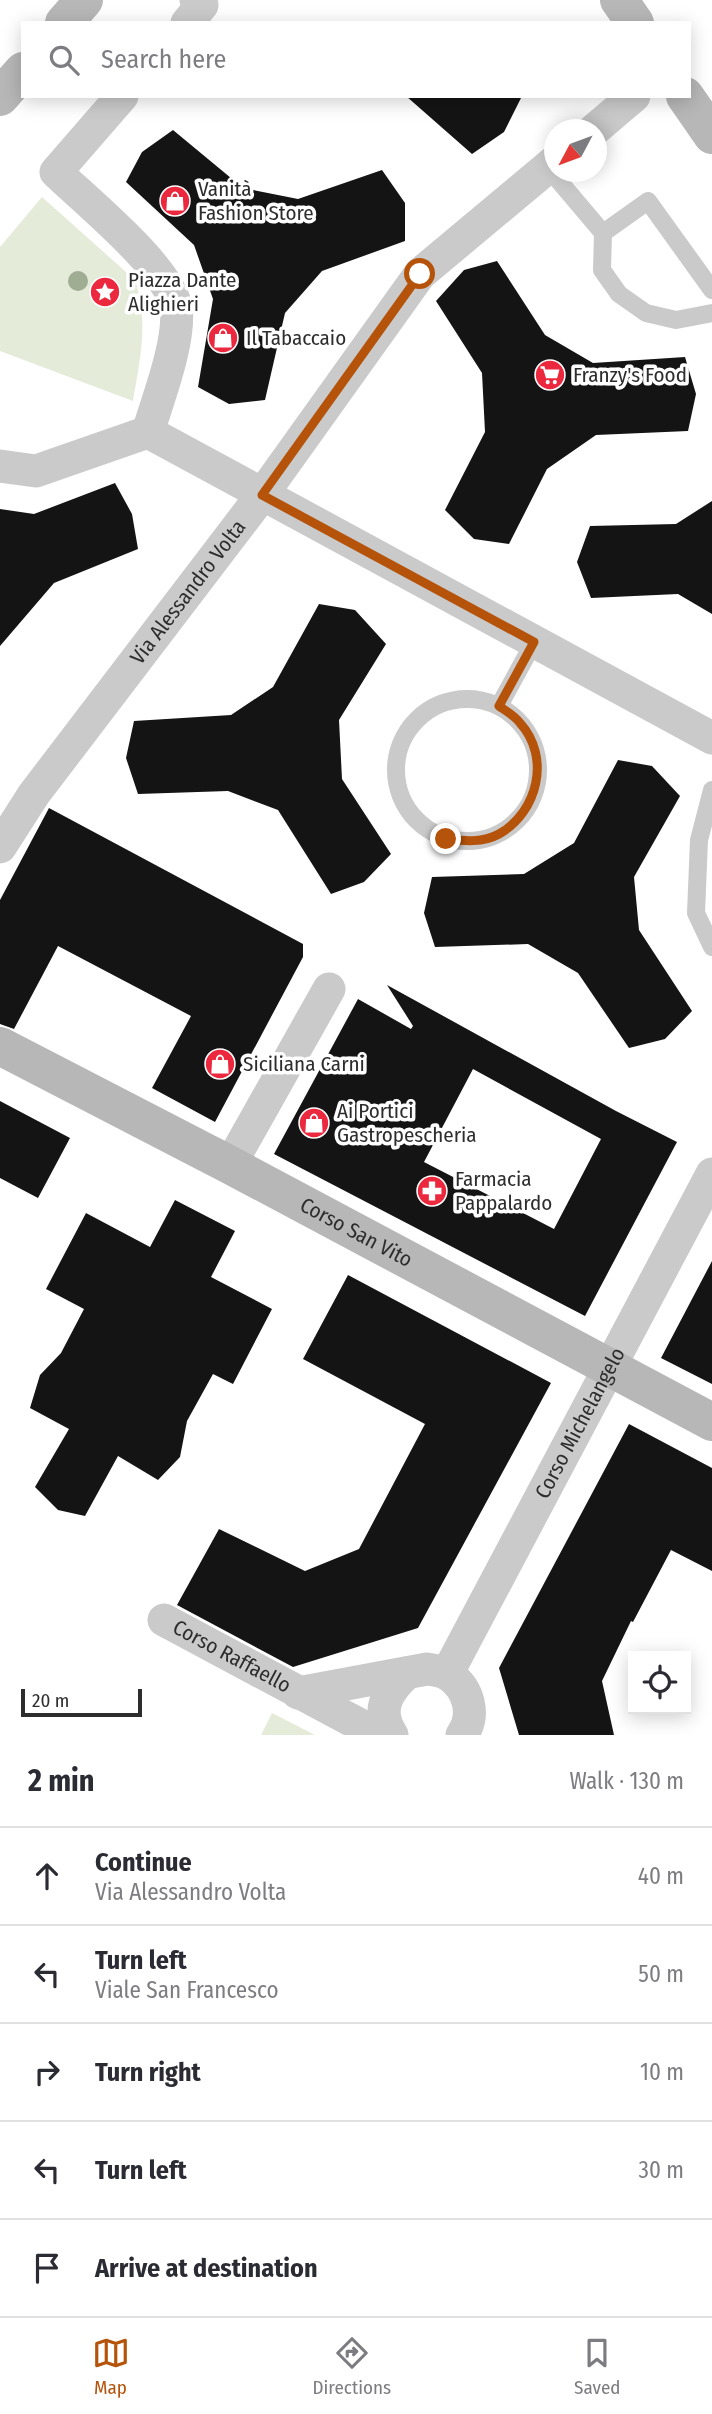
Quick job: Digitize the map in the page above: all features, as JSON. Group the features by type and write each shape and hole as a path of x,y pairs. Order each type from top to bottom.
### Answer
{"main road":[{"path":"619,0 634,21"},
{"path":"0,97 21,73"},
{"path":"686,98 712,135"},
{"name":"Corso San Vito","path":"0,1046 230,1165 712,1422"}],"street":[{"path":"120,98 56,172 145,256 165,282 176,306 174,342 148,432"},
{"path":"607,119 632,98"},
{"name":"Via Alessandro Volta","path":"0,847 34,794 262,495 420,274 544,171"},
{"path":"0,466 36,471 148,432 712,738"},
{"path":"230,1165 329,989"},
{"name":"Corso Michelangelo","path":"447,1674 712,1174"},
{"name":"Corso Raffaello","path":"164,1620 379,1735"},
{"path":"298,1693 427,1668 447,1674 463,1688 471,1726"},
{"path":"391,1735 386,1727 384,1706 391,1687 407,1673"}],"lane":[{"path":"564,182 603,233 603,270 619,293 646,313 676,320 712,313"},
{"path":"603,233 648,201 712,290"},
{"path":"499,706 534,642"},
{"path":"474,699 499,706 520,723 534,745 538,771 533,797 519,819 498,835 473,841 446,839 423,826 405,807 396,782 396,756 407,731 424,712 448,701 474,699"},
{"path":"712,790 699,840 696,913 712,947"}],"green space":[{"path":"42,197 135,280 142,310 142,325 133,401 0,351 0,247"},
{"path":"272,1713 315,1735 261,1735"}],"building":[{"path":"408,98 521,98 504,132 472,154"},
{"path":"173,130 243,188 298,199 382,170 405,203 405,241 322,271 285,313 265,400 229,404 198,387 213,299 194,245 126,182 142,152"},
{"path":"497,261 545,335 593,363 685,357 696,394 688,431 596,435 547,469 509,544 474,539 445,510 485,432 482,373 436,301 464,270"},
{"path":"115,483 132,514 138,549 54,583 0,646 0,509 34,514"},
{"path":"712,501 712,614 678,594 591,598 577,562 590,526 676,524"},
{"path":"319,604 355,610 386,644 339,720 342,779 391,854 364,882 331,894 278,810 228,791 138,794 126,758 134,721 231,715 273,687"},
{"path":"618,760 652,766 680,796 634,877 639,930 692,1011 665,1039 629,1048 578,973 528,944 435,947 424,913 432,877 524,874 574,843"},
{"path":"49,808 303,944 303,957 215,1122 152,1088 191,1016 58,946 14,1029 0,1024 0,900"},
{"path":"387,985 677,1142 585,1316 274,1154 358,999 411,1029 413,1026","holes":["473,1069 601,1139 554,1229 424,1162"]},
{"path":"0,1101 70,1138 38,1198 0,1178"},
{"path":"175,1200 235,1231 211,1277 272,1309 233,1384 213,1374 187,1421 180,1457 158,1480 118,1456 85,1516 58,1510 35,1487 69,1429 30,1408 40,1375 61,1353 84,1309 46,1289 86,1213 150,1247"},
{"path":"712,1261 712,1384 661,1358"},
{"path":"348,1275 551,1383 418,1628 293,1667 177,1605 219,1529 305,1571 359,1549 425,1424 303,1359"},
{"path":"629,1424 712,1468 712,1571 671,1550 633,1622 631,1621 602,1681 614,1735 519,1735 499,1668"}],"place":[{"name":"Vanità Fashion Store","path":"175,201"},
{"name":"Piazza Dante Alighieri","path":"105,292"},
{"name":"Il Tabaccaio","path":"223,338"},
{"name":"Franzy's Food","path":"550,375"},
{"name":"Siciliana Carni","path":"220,1064"},
{"name":"Ai Portici Gastropescheria","path":"314,1123"},
{"name":"Farmacia Pappalardo","path":"432,1191"}],"route":[{"path":"420,274 262,495 534,642 499,706 520,723 534,745 538,771 533,797 519,819 498,835 473,841 446,839"}]}
